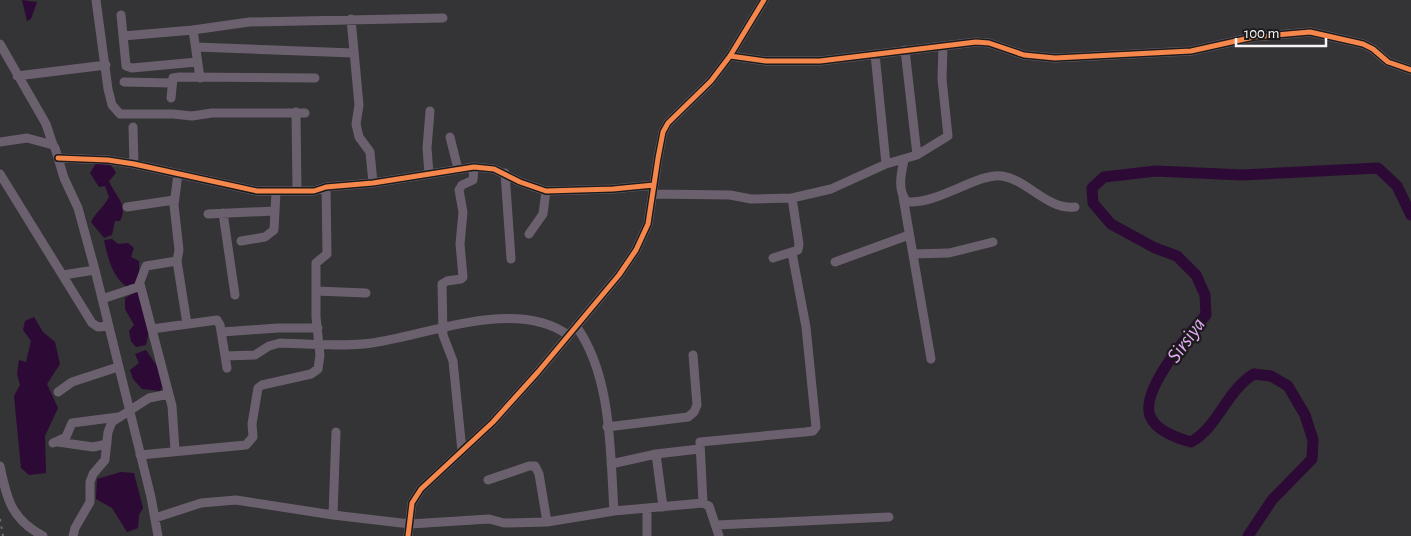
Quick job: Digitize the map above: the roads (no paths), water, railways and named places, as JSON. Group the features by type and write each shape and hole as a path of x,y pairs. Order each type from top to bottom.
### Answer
{"street":[{"path":"96,0 112,104 120,114 192,116 212,113 301,112 297,191"},
{"path":"408,536 412,503 421,489 500,415 619,275 636,250 648,224 663,132 668,123 711,81 730,56 764,0"},
{"path":"121,15 126,66 132,68 198,62"},
{"path":"122,36 193,30 249,22 443,18"},
{"path":"351,19 359,105 356,124 359,137 370,152 373,183"},
{"path":"193,30 200,78"},
{"path":"730,56 766,60 820,61 905,50 989,43 1024,55 1055,58 1153,54 1191,51 1254,37 1310,32 1363,44 1373,49 1388,62 1411,70"},
{"path":"0,44 46,124 64,178 78,208 156,518 158,536"},
{"path":"58,158 108,160 134,164 237,188 276,192 314,191 326,187 373,183 458,168 474,167 494,169 546,191 654,190 730,195 751,199 792,198 831,189 886,164 917,155 948,136 942,79 943,46"},
{"path":"196,47 353,52"},
{"path":"905,50 917,155"},
{"path":"875,54 886,164"},
{"path":"17,76 106,65"},
{"path":"171,98 171,83 173,78 179,77 315,78"},
{"path":"124,82 171,83"},
{"path":"429,174 427,148 430,111"},
{"path":"134,127 134,164"},
{"path":"450,137 458,168"},
{"path":"0,142 27,138 53,145"},
{"path":"904,160 901,178 903,197 931,359"},
{"path":"462,452 453,361 443,335 442,284 463,277 460,244 463,212 459,190 462,185 472,180 474,167"},
{"path":"0,174 92,323 98,327 108,326"},
{"path":"178,174 174,200 179,250 177,261 186,324"},
{"path":"505,174 510,259"},
{"path":"903,197 907,202 924,201 988,177 1004,176 1056,204 1067,208 1075,207"},
{"path":"140,455 176,450 246,445 250,443 258,388 314,373 320,362 316,261 327,254 326,187"},
{"path":"529,234 543,214 546,191"},
{"path":"240,241 271,234 274,230 276,192"},
{"path":"774,258 798,250 799,244 792,198"},
{"path":"127,207 174,200"},
{"path":"208,214 275,211"},
{"path":"223,213 235,295"},
{"path":"835,262 909,235"},
{"path":"913,254 949,253 993,242"},
{"path":"704,503 700,442 813,431 816,427 806,327 792,253"},
{"path":"176,450 169,394 140,284 142,271 146,266 177,261"},
{"path":"63,275 95,270"},
{"path":"102,299 138,287 140,284"},
{"path":"316,291 366,293"},
{"path":"225,356 255,355 269,346 280,343 318,345 369,343 475,322 523,319 534,320 559,328 568,336"},
{"path":"152,329 216,320 222,332 227,368"},
{"path":"576,326 586,339 597,364 604,390 614,511"},
{"path":"222,332 278,328 318,328"},
{"path":"607,427 688,417 697,406 693,356"},
{"path":"58,392 72,382 118,367"},
{"path":"107,444 93,447 54,442 66,437 72,423 129,413 149,398 169,394"},
{"path":"73,536 75,528 90,502 90,482 93,474 105,460 110,427 118,416"},
{"path":"333,515 336,432"},
{"path":"611,464 656,454 699,449"},
{"path":"656,454 662,507"},
{"path":"0,466 6,495 16,516 28,528 43,536"},
{"path":"488,480 529,466 535,466 539,474 547,522"},
{"path":"156,518 201,503 236,500 333,515 410,524 489,519 504,523 547,522 614,511 704,503 709,506 717,525 719,536"},
{"path":"647,508 647,536"},
{"path":"717,525 889,517"}],"waterway":[{"name":"Sirsiya","path":"1248,536 1272,500 1312,459 1313,440 1305,415 1288,386 1271,376 1254,374 1236,390 1209,427 1191,442 1173,436 1157,426 1150,416 1149,405 1152,392 1168,362 1206,315 1205,295 1196,275 1177,256 1155,248 1111,224 1093,203 1092,188 1104,177 1156,171 1242,175 1378,168 1397,186 1411,215"}],"railway":[{"path":"0,519 3,536"}]}
